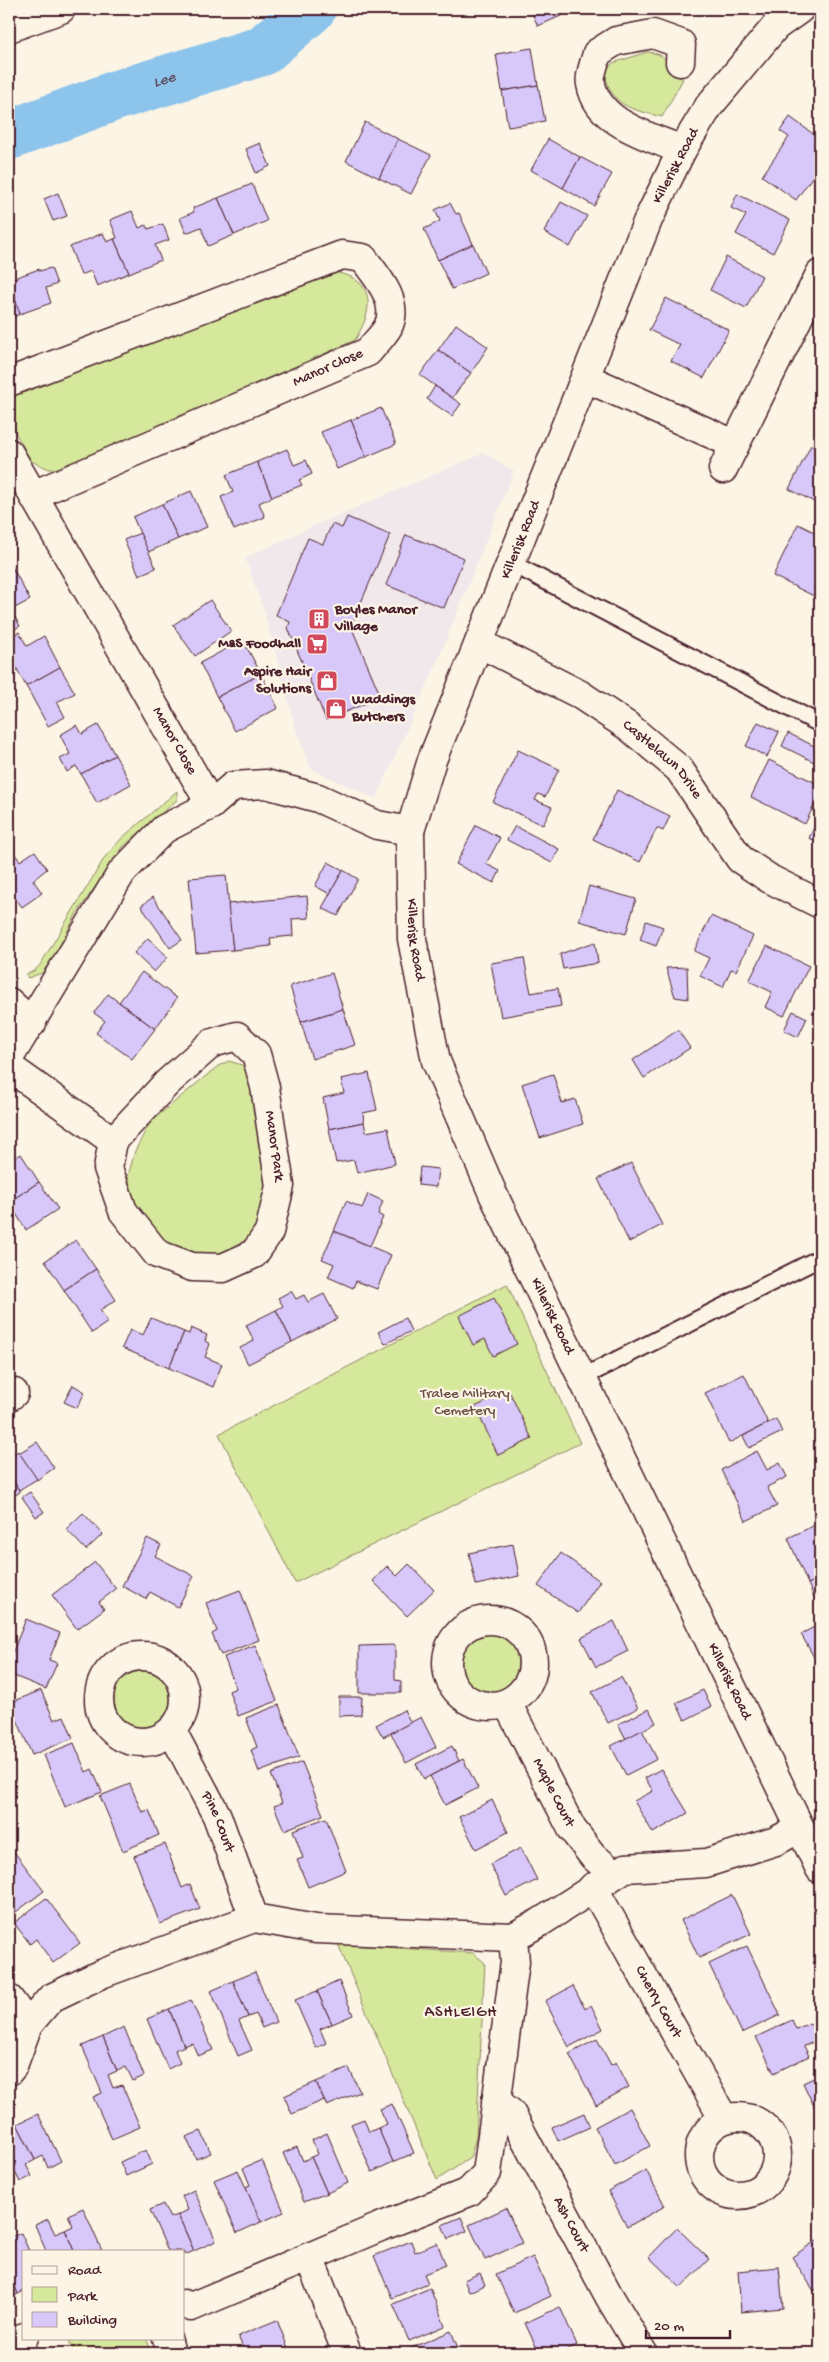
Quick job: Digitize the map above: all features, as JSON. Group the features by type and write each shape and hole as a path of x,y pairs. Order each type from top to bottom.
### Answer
{"street":[{"path":"9,28 61,9"},
{"name":"Killerisk Road","path":"796,10 776,26 709,106 682,150 648,220 432,760 410,831 412,939 436,1061 493,1194 820,1869"},
{"path":"680,62 681,44 653,34 616,41 597,54 590,82 599,106 622,124 682,150"},
{"name":"Manor Close","path":"9,382 342,255 364,258 383,285 393,309 387,328 368,352 33,495"},
{"path":"723,469 820,274"},
{"path":"586,378 734,444"},
{"name":"Manor Close","path":"9,453 211,805"},
{"name":"Castlelawn Drive","path":"479,643 579,694 630,727 679,769 740,858 770,879 820,904"},
{"path":"9,1058 122,872 164,829 211,805 233,786 266,784 318,798 376,825 410,831"},
{"path":"9,1002 32,1023"},
{"name":"Manor Park","path":"237,1036 256,1054 265,1087 280,1186 269,1232 254,1254 223,1268 192,1267 157,1254 123,1211 108,1168 113,1141 167,1083 212,1043 237,1036"},
{"path":"9,1067 113,1141"},
{"name":"Maple Court","path":"507,1703 572,1829 593,1856 604,1880"},
{"name":"Pine Court","path":"172,1731 217,1816 254,1918"},
{"path":"9,2070 14,2066 28,2025 51,1998 84,1982 254,1918 316,1928 513,1937 540,1923 625,1868 706,1863 776,1841 800,1828"},
{"name":"Cherry Court","path":"604,1880 724,2119"},
{"path":"185,2304 191,2307 469,2192 487,2173 515,1962 513,1937"},
{"path":"9,1999 28,2025"},
{"name":"Ash Court","path":"496,2101 511,2113 609,2296 642,2353"},
{"path":"309,2257 347,2353"},
{"path":"9,2344 22,2338"},
{"path":"167,2340 171,2353"}],"lane":[{"path":"511,563 820,724"},
{"path":"583,1377 820,1258"}],"shaded area":[{"path":"484,453 514,471 439,658 376,799 311,769 296,730 264,611 245,558 313,526"}],"green space":[{"path":"647,52 662,56 667,62 668,70 683,79 662,117 641,112 624,104 611,92 607,83 605,71 613,63"},
{"path":"332,271 355,279 362,285 366,293 368,309 363,325 355,340 69,468 49,469 31,461 9,421 9,401 15,394"},
{"path":"177,791 177,800 123,847 77,913 55,955 42,973 28,978 26,974 34,971 40,965 105,857 122,838"},
{"path":"229,1061 242,1065 252,1083 269,1200 264,1215 252,1235 226,1253 181,1254 161,1242 134,1200 128,1176 135,1151 150,1122 218,1066"},
{"name":"Tralee Military Cemetery","path":"507,1284 580,1443 295,1583 219,1434"},
{"path":"483,1634 495,1634 510,1642 518,1657 518,1669 510,1684 495,1692 483,1692 468,1684 460,1669 460,1657 468,1642"},
{"path":"136,1671 148,1671 162,1679 170,1693 168,1710 162,1719 148,1727 136,1727 126,1722 119,1715 114,1705 114,1693 119,1683 126,1676"},
{"path":"338,1944 473,1953 485,1963 476,2138 470,2158 437,2180"},
{"path":"68,2340 147,2340 152,2353 75,2353"}],"building":[{"path":"530,9 569,9 570,12 538,26"},
{"path":"532,48 538,85 502,91 496,54"},
{"path":"538,85 545,121 508,127 502,91"},
{"path":"790,117 820,139 820,166 796,200 762,176 789,137 780,131"},
{"path":"365,122 398,139 379,178 346,161"},
{"path":"398,139 431,155 411,194 379,178"},
{"path":"548,139 580,157 563,188 531,170"},
{"path":"260,143 270,166 256,173 246,149"},
{"path":"580,157 612,174 594,206 563,188"},
{"path":"252,184 267,221 234,235 218,198"},
{"path":"58,193 67,216 53,221 44,199"},
{"path":"737,194 790,220 773,253 736,234 746,215 731,208"},
{"path":"218,198 234,235 208,246 201,227 186,233 180,218 194,212 193,208"},
{"path":"561,202 587,216 570,247 544,232"},
{"path":"450,203 456,214 459,213 473,244 438,260 424,229 440,221 435,210"},
{"path":"132,211 139,228 146,225 148,229 163,224 169,240 155,245 161,260 129,273 114,239 117,238 110,220"},
{"path":"103,233 107,242 114,239 129,273 97,286 91,271 81,275 70,247"},
{"path":"473,244 486,273 452,289 438,260"},
{"path":"726,257 762,276 746,308 710,290"},
{"path":"51,268 57,284 46,288 51,303 20,314 9,280 39,269 39,271"},
{"path":"9,283 20,314 9,319"},
{"path":"666,298 729,330 704,378 671,361 680,345 649,330"},
{"path":"456,324 488,347 471,373 438,350"},
{"path":"438,350 471,373 452,398 420,375"},
{"path":"435,386 461,404 452,416 427,399"},
{"path":"381,408 396,444 366,457 351,420"},
{"path":"351,420 366,457 337,469 321,432"},
{"path":"811,445 820,449 820,505 789,489"},
{"path":"287,449 294,465 306,460 312,474 299,480 302,485 272,497 257,462"},
{"path":"257,462 272,497 259,503 265,517 234,530 221,497 233,492 226,475"},
{"path":"191,491 207,527 178,539 162,504"},
{"path":"162,504 178,539 148,552 133,517"},
{"name":"Boyles Manor Village","path":"347,517 390,535 351,626 381,697 326,720 288,628 290,622 276,615 308,538 323,544 332,524 342,528"},
{"path":"798,524 820,535 820,599 773,576"},
{"path":"140,533 156,568 139,575 124,540"},
{"path":"406,535 464,558 444,608 386,585"},
{"path":"9,561 14,570 9,573"},
{"path":"14,570 30,600 9,611 9,573"},
{"path":"210,600 231,631 195,656 173,625"},
{"path":"11,610 20,626 9,632 9,611"},
{"path":"19,632 27,646 44,636 60,667 26,686 9,654 9,638"},
{"path":"243,640 261,674 217,697 200,663"},
{"path":"60,667 75,693 57,702 65,717 48,726 26,686"},
{"path":"261,674 278,708 235,731 217,697"},
{"path":"758,722 779,732 767,757 746,746"},
{"path":"77,725 82,734 98,725 115,755 81,774 76,766 67,772 60,759 70,754 60,735"},
{"path":"788,733 820,749 820,765 782,746"},
{"path":"518,750 559,769 545,797 538,794 535,800 552,807 543,825 493,802"},
{"path":"115,755 131,784 97,803 81,774"},
{"path":"769,760 820,785 820,793 805,824 751,797"},
{"path":"617,790 670,816 663,831 657,828 640,862 593,839"},
{"path":"820,815 820,843 809,838"},
{"path":"476,825 500,838 486,864 500,871 494,883 456,864"},
{"path":"515,826 559,849 552,863 507,840"},
{"path":"12,850 20,861 35,851 47,869 33,880 42,893 22,907 11,892 9,894 9,852"},
{"path":"328,862 343,870 330,894 315,886"},
{"path":"343,870 358,879 338,916 322,908"},
{"path":"226,875 233,950 196,953 189,878"},
{"path":"589,886 636,899 626,934 579,921"},
{"path":"307,896 309,918 292,919 293,936 270,938 271,946 233,950 228,904"},
{"path":"153,897 182,940 170,948 141,906"},
{"path":"711,916 753,936 736,971 731,969 723,987 700,976 709,958 694,951"},
{"path":"646,921 663,927 656,946 640,940"},
{"path":"148,938 168,957 154,972 134,953"},
{"path":"595,942 598,963 563,969 560,954"},
{"path":"767,946 809,966 784,1016 765,1007 772,992 749,981"},
{"path":"524,958 531,993 558,988 561,1006 501,1017 491,963"},
{"path":"687,967 688,999 675,997 666,968"},
{"path":"142,972 177,998 155,1029 119,1002"},
{"path":"332,973 343,1009 301,1022 290,986"},
{"path":"108,994 155,1029 132,1059 96,1033 105,1021 94,1013"},
{"path":"820,996 820,1017 812,1013"},
{"path":"343,1009 355,1045 312,1059 301,1022"},
{"path":"793,1011 807,1018 798,1037 784,1030"},
{"path":"678,1030 690,1048 644,1078 633,1060"},
{"path":"369,1073 377,1110 363,1113 364,1122 329,1129 323,1098 344,1093 341,1079"},
{"path":"553,1074 562,1103 575,1099 583,1124 540,1138 522,1084"},
{"path":"364,1122 366,1132 388,1128 395,1164 357,1173 354,1160 336,1163 329,1129"},
{"path":"21,1154 39,1182 9,1202 9,1162"},
{"path":"631,1163 662,1225 629,1242 598,1179"},
{"path":"420,1167 438,1169 436,1187 418,1185"},
{"path":"39,1182 58,1209 26,1230 9,1202"},
{"path":"368,1194 383,1201 378,1214 383,1217 370,1246 334,1231 346,1201 362,1208"},
{"path":"334,1231 391,1255 377,1289 356,1281 353,1288 328,1277 334,1264 322,1259"},
{"path":"76,1240 96,1269 64,1290 45,1261"},
{"path":"96,1269 116,1300 100,1310 108,1322 92,1333 64,1290"},
{"path":"291,1291 296,1299 304,1295 308,1302 324,1294 337,1319 292,1342 276,1310 283,1306 278,1298"},
{"path":"494,1298 517,1344 493,1356 485,1339 473,1345 459,1316"},
{"path":"276,1310 292,1342 248,1364 240,1348 254,1341 246,1325"},
{"path":"151,1318 184,1332 169,1368 122,1348 130,1330 143,1335"},
{"path":"405,1318 411,1331 385,1344 378,1332"},
{"path":"191,1328 207,1335 205,1341 210,1344 205,1357 222,1364 213,1387 169,1368 184,1332 189,1334"},
{"path":"744,1374 768,1423 729,1443 705,1393"},
{"path":"73,1385 85,1392 77,1408 64,1402"},
{"path":"509,1391 532,1439 498,1455 475,1407"},
{"path":"776,1419 782,1432 749,1448 743,1436"},
{"path":"37,1442 54,1468 37,1480 19,1453"},
{"path":"18,1451 37,1479 19,1490 9,1474 9,1457"},
{"path":"757,1451 767,1470 780,1463 787,1477 767,1487 777,1506 746,1521 721,1470"},
{"path":"9,1474 20,1492 9,1499"},
{"path":"30,1492 44,1512 36,1517 22,1497"},
{"path":"83,1513 103,1534 86,1550 66,1529"},
{"path":"817,1524 820,1531 820,1578 808,1584 788,1538"},
{"path":"147,1538 161,1545 155,1556 194,1576 178,1607 150,1592 146,1599 122,1586"},
{"path":"513,1544 519,1576 476,1585 469,1553"},
{"path":"561,1553 600,1581 578,1613 538,1586"},
{"path":"95,1562 116,1589 99,1602 104,1609 77,1629 52,1595"},
{"path":"409,1564 434,1590 407,1616 373,1581 387,1566 397,1576"},
{"path":"820,1578 820,1595 814,1597 808,1584"},
{"path":"240,1590 259,1640 221,1655 212,1634 217,1631 206,1603"},
{"path":"26,1619 60,1633 49,1660 57,1663 46,1689 9,1674 9,1661"},
{"path":"614,1621 628,1651 596,1667 581,1638"},
{"path":"820,1624 820,1668 801,1634"},
{"path":"255,1645 277,1701 238,1716 229,1691 236,1688 224,1657"},
{"path":"395,1645 395,1680 401,1681 401,1693 359,1693 359,1646"},
{"path":"621,1677 638,1708 608,1723 592,1692"},
{"path":"41,1690 54,1720 64,1716 73,1738 32,1755 10,1703"},
{"path":"703,1690 711,1707 685,1720 676,1703"},
{"path":"339,1697 362,1697 361,1715 339,1716"},
{"path":"279,1705 299,1757 259,1772 251,1750 257,1747 246,1718"},
{"path":"649,1709 656,1723 626,1739 618,1724"},
{"path":"404,1710 411,1723 383,1737 376,1725"},
{"path":"421,1717 436,1747 406,1763 391,1733"},
{"path":"642,1730 657,1759 626,1775 611,1746"},
{"path":"74,1743 86,1772 92,1769 102,1792 65,1807 44,1755"},
{"path":"452,1746 459,1761 424,1779 416,1764"},
{"path":"463,1759 478,1788 445,1805 430,1776"},
{"path":"302,1762 323,1815 284,1830 274,1806 282,1803 271,1774"},
{"path":"661,1769 688,1813 653,1833 634,1801 653,1791 645,1778"},
{"path":"130,1784 142,1812 149,1810 159,1835 123,1851 100,1796"},
{"path":"492,1800 508,1832 476,1849 459,1817"},
{"path":"326,1818 346,1871 308,1887 297,1860 303,1858 293,1830"},
{"path":"165,1844 182,1888 190,1884 200,1909 160,1924 134,1856"},
{"path":"521,1848 537,1880 506,1896 490,1864"},
{"path":"12,1849 44,1891 16,1912 9,1903 9,1852"},
{"path":"732,1895 751,1934 699,1958 681,1920"},
{"path":"46,1898 80,1943 53,1963 36,1939 30,1944 14,1923"},
{"path":"747,1946 780,2015 742,2033 709,1964"},
{"path":"255,1972 276,2022 262,2028 256,2014 248,2017 233,1981"},
{"path":"233,1981 248,2017 239,2021 252,2050 238,2056 211,1991"},
{"path":"339,1981 353,2015 332,2024 317,1991"},
{"path":"573,1986 585,2009 591,2005 603,2029 569,2047 545,2001"},
{"path":"317,1991 332,2024 320,2029 326,2043 316,2048 295,2000"},
{"path":"191,2000 213,2050 198,2056 192,2043 184,2046 169,2009"},
{"path":"169,2009 184,2046 175,2050 180,2063 168,2069 147,2019"},
{"path":"792,2020 796,2029 810,2023 818,2040 804,2046 809,2056 774,2073 756,2037"},
{"path":"124,2027 144,2076 133,2081 126,2067 117,2071 103,2037"},
{"path":"103,2037 117,2071 108,2075 113,2088 122,2085 140,2127 112,2139 93,2097 102,2093 82,2046"},
{"path":"597,2039 611,2065 616,2062 629,2087 596,2105 569,2054"},
{"path":"349,2068 360,2092 327,2106 316,2082"},
{"path":"820,2075 820,2119 803,2083"},
{"path":"316,2082 324,2100 292,2114 284,2096"},
{"path":"392,2104 414,2153 393,2162 378,2128 387,2124 380,2109"},
{"path":"630,2108 650,2146 615,2165 595,2127"},
{"path":"584,2113 590,2127 558,2141 552,2127"},
{"path":"38,2114 61,2161 48,2168 43,2156 35,2160 17,2124"},
{"path":"364,2119 369,2132 378,2128 393,2162 372,2172 351,2124"},
{"path":"17,2124 35,2160 26,2165 32,2176 20,2182 9,2160 9,2128"},
{"path":"201,2131 211,2153 196,2159 186,2137"},
{"path":"327,2133 348,2183 327,2193 311,2157 318,2154 312,2140"},
{"path":"297,2147 303,2161 311,2157 327,2193 304,2202 283,2153"},
{"path":"146,2150 152,2164 126,2176 120,2162"},
{"path":"262,2160 284,2212 261,2222 245,2187 250,2185 243,2168"},
{"path":"238,2170 261,2222 237,2233 214,2180"},
{"path":"646,2170 665,2206 627,2227 608,2191"},
{"path":"194,2190 216,2241 194,2251 178,2215 188,2210 182,2196"},
{"path":"163,2204 170,2218 178,2215 194,2251 185,2255 185,2250 168,2250 150,2210"},
{"path":"83,2208 102,2250 74,2250 65,2230 73,2226 68,2215"},
{"path":"506,2208 522,2243 485,2260 469,2225"},
{"path":"461,2217 467,2231 448,2239 442,2225"},
{"path":"48,2219 55,2234 65,2230 74,2250 46,2250 35,2225"},
{"path":"677,2228 709,2259 681,2288 649,2257"},
{"path":"21,2233 29,2250 22,2250 22,2292 18,2294 9,2272 9,2238"},
{"path":"820,2238 820,2287 814,2291 792,2257"},
{"path":"411,2241 415,2252 437,2243 446,2265 424,2274 428,2283 392,2298 374,2256"},
{"path":"533,2257 551,2296 514,2313 496,2274"},
{"path":"779,2267 783,2308 741,2312 738,2271"},
{"path":"9,2272 18,2294 9,2298"},
{"path":"480,2273 485,2285 469,2292 464,2280"},
{"path":"430,2288 445,2326 409,2341 393,2304"},
{"path":"560,2307 577,2345 560,2353 539,2353 525,2323"},
{"path":"277,2320 290,2353 245,2353 238,2336"},
{"path":"451,2331 460,2353 413,2353 411,2348"}],"waterway":[{"name":"Lee","path":"9,135 117,95 262,51 311,9"}],"place":[{"name":"Boyles Manor Village","path":"319,619"},
{"name":"M&S Foodhall","path":"317,644"},
{"name":"Aspire Hair Solutions","path":"327,681"},
{"name":"Waddings Butchers","path":"336,709"}],"district":[{"name":"ASHLEIGH","path":"461,2013"}]}
